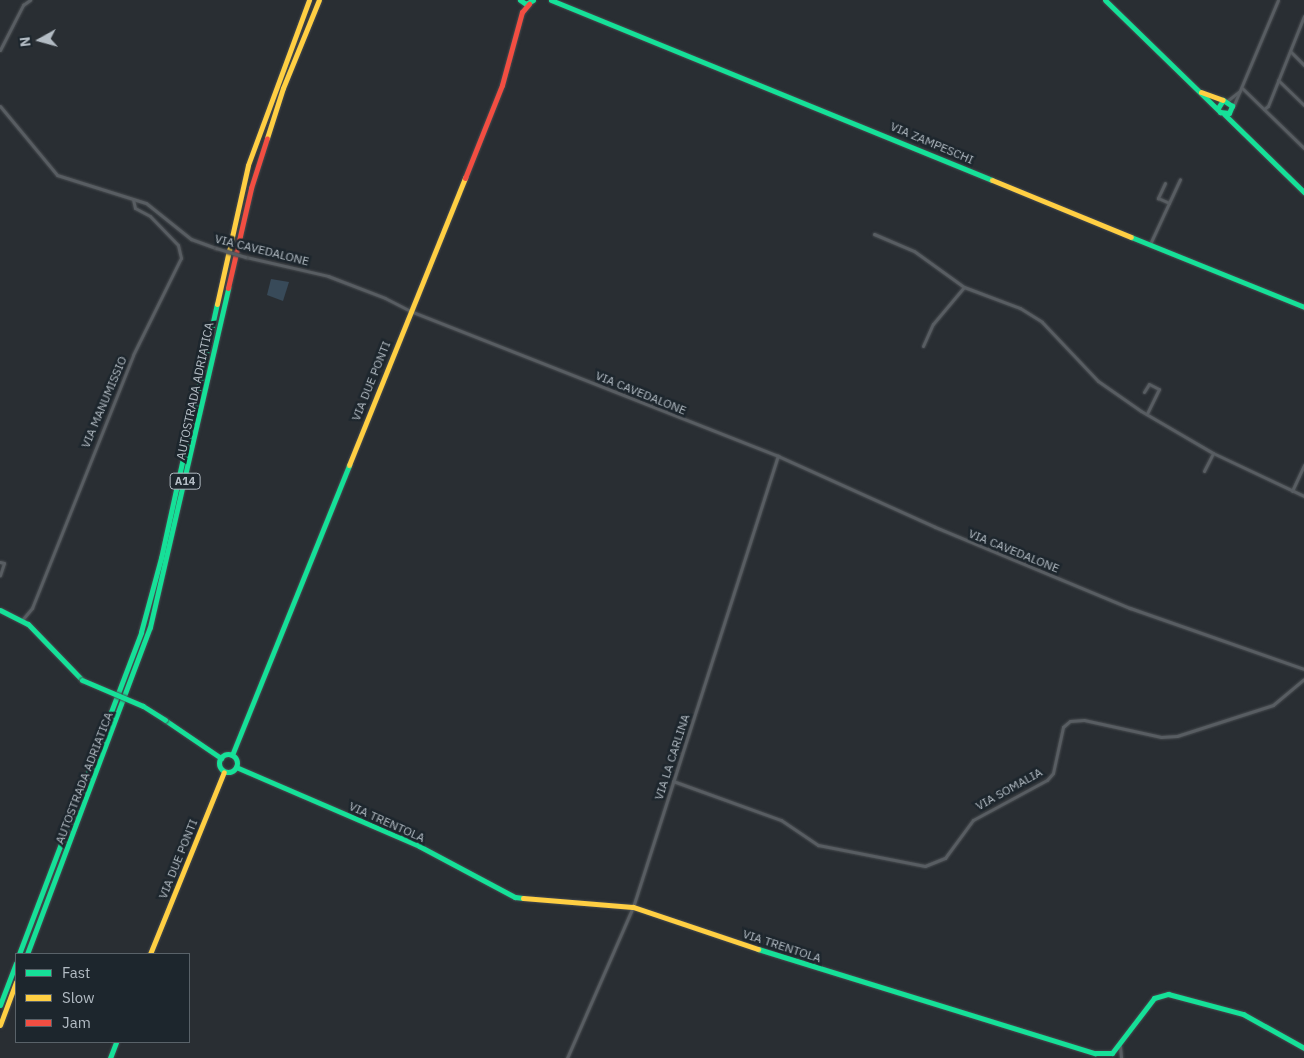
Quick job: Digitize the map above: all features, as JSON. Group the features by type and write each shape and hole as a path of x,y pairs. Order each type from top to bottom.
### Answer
{"main road":[{"name":"AUTOSTRADA ADRIATICA","path":"19,953 141,632 161,558 248,165 309,0"},
{"name":"AUTOSTRADA ADRIATICA","path":"27,953 150,627 251,188 283,88 319,0"},
{"path":"520,0 531,2"},
{"name":"VIA DUE PONTI","path":"232,755 502,85 522,12 520,0"},
{"name":"VIA ZAMPESCHI","path":"551,0 1304,307"},
{"path":"1104,0 1304,192"},
{"name":"VIA DUE PONTI","path":"522,12 531,2"},
{"path":"1200,91 1225,100 1231,110 1232,124"},
{"path":"1218,108 1225,100"},
{"path":"1224,114 1231,110"},
{"path":"0,610 14,616 38,634 82,680 143,706 221,758 232,755 236,767 233,771 224,772 219,766 221,758"},
{"name":"VIA TRENTOLA","path":"236,767 419,846 515,897 633,907 772,954 1095,1053 1112,1053 1120,1046"},
{"name":"VIA DUE PONTI","path":"150,953 224,772"},
{"path":"0,1005 15,966"},
{"path":"0,1025 15,985"},
{"path":"1120,1046 1154,998 1168,994 1243,1014 1302,1047"},
{"path":"110,1056 116,1043"}],"street":[{"path":"0,50 23,5 30,0"},
{"path":"1231,110 1278,0"},
{"path":"1264,109 1304,16"},
{"path":"1290,51 1304,65"},
{"path":"1278,80 1304,105"},
{"path":"1225,100 1241,89"},
{"path":"1241,89 1303,146"},
{"name":"VIA CAVEDALONE","path":"0,106 51,171 152,207 191,239 216,248 328,276 410,311 778,456 917,520 1130,608 1304,669"},
{"path":"1150,244 1180,179"},
{"path":"1165,184 1158,198 1169,203"},
{"name":"VIA MANUMISSIO","path":"14,616 24,620 28,616 119,389 180,258 178,245 150,216 135,208 134,199"},
{"path":"874,234 914,251 964,287 1028,313 1042,322 1098,381 1147,414 1213,454 1304,496"},
{"path":"923,346 933,324 964,287"},
{"path":"1144,392 1149,384 1159,389 1147,414"},
{"path":"1204,471 1213,454"},
{"name":"VIA LA CARLINA","path":"567,1058 633,907 778,456"},
{"path":"1292,491 1304,465"},
{"path":"0,562 4,564 0,575"},
{"name":"VIA SOMALIA","path":"673,781 781,820 818,845 925,866 945,858 973,820 1047,780 1053,773 1063,727 1070,721 1079,719 1161,738 1177,736 1274,705 1304,679"},
{"path":"1120,1046 1121,1058"},
{"path":"110,1056 117,1058"}],"water":[{"path":"271,279 289,282 283,301 267,295"}],"traffic: fast":[{"path":"520,0 526,4 533,0"},
{"path":"551,0 992,180"},
{"path":"1105,0 1220,112 1229,113 1232,106 1223,100 1218,108"},
{"path":"1224,114 1304,192"},
{"path":"1131,237 1304,307"},
{"path":"27,953 150,627 228,288"},
{"path":"19,953 141,632 161,558 217,304"},
{"path":"232,755 349,465"},
{"path":"0,610 28,624 82,680"},
{"path":"82,680 143,706 165,720"},
{"path":"165,720 221,758"},
{"path":"228,754 234,757 237,763 234,769 228,772 222,769 219,763 222,757 228,754"},
{"path":"236,767 419,846 515,897 523,898"},
{"path":"758,949 1095,1053 1112,1053 1154,998 1168,994 1243,1014 1304,1048"},
{"path":"0,1005 15,966"},
{"path":"110,1058 116,1043"}],"traffic: slow":[{"path":"217,304 248,165 309,0"},
{"path":"267,138 283,88 319,0"},
{"path":"1201,92 1223,100"},
{"path":"349,465 465,178"},
{"path":"992,180 1131,237"},
{"path":"150,953 224,772"},
{"path":"523,898 633,907 758,949"},
{"path":"0,1025 15,985"}],"traffic: jam":[{"path":"465,178 502,85 522,12 529,4"},
{"path":"228,288 251,188 267,138"}]}
